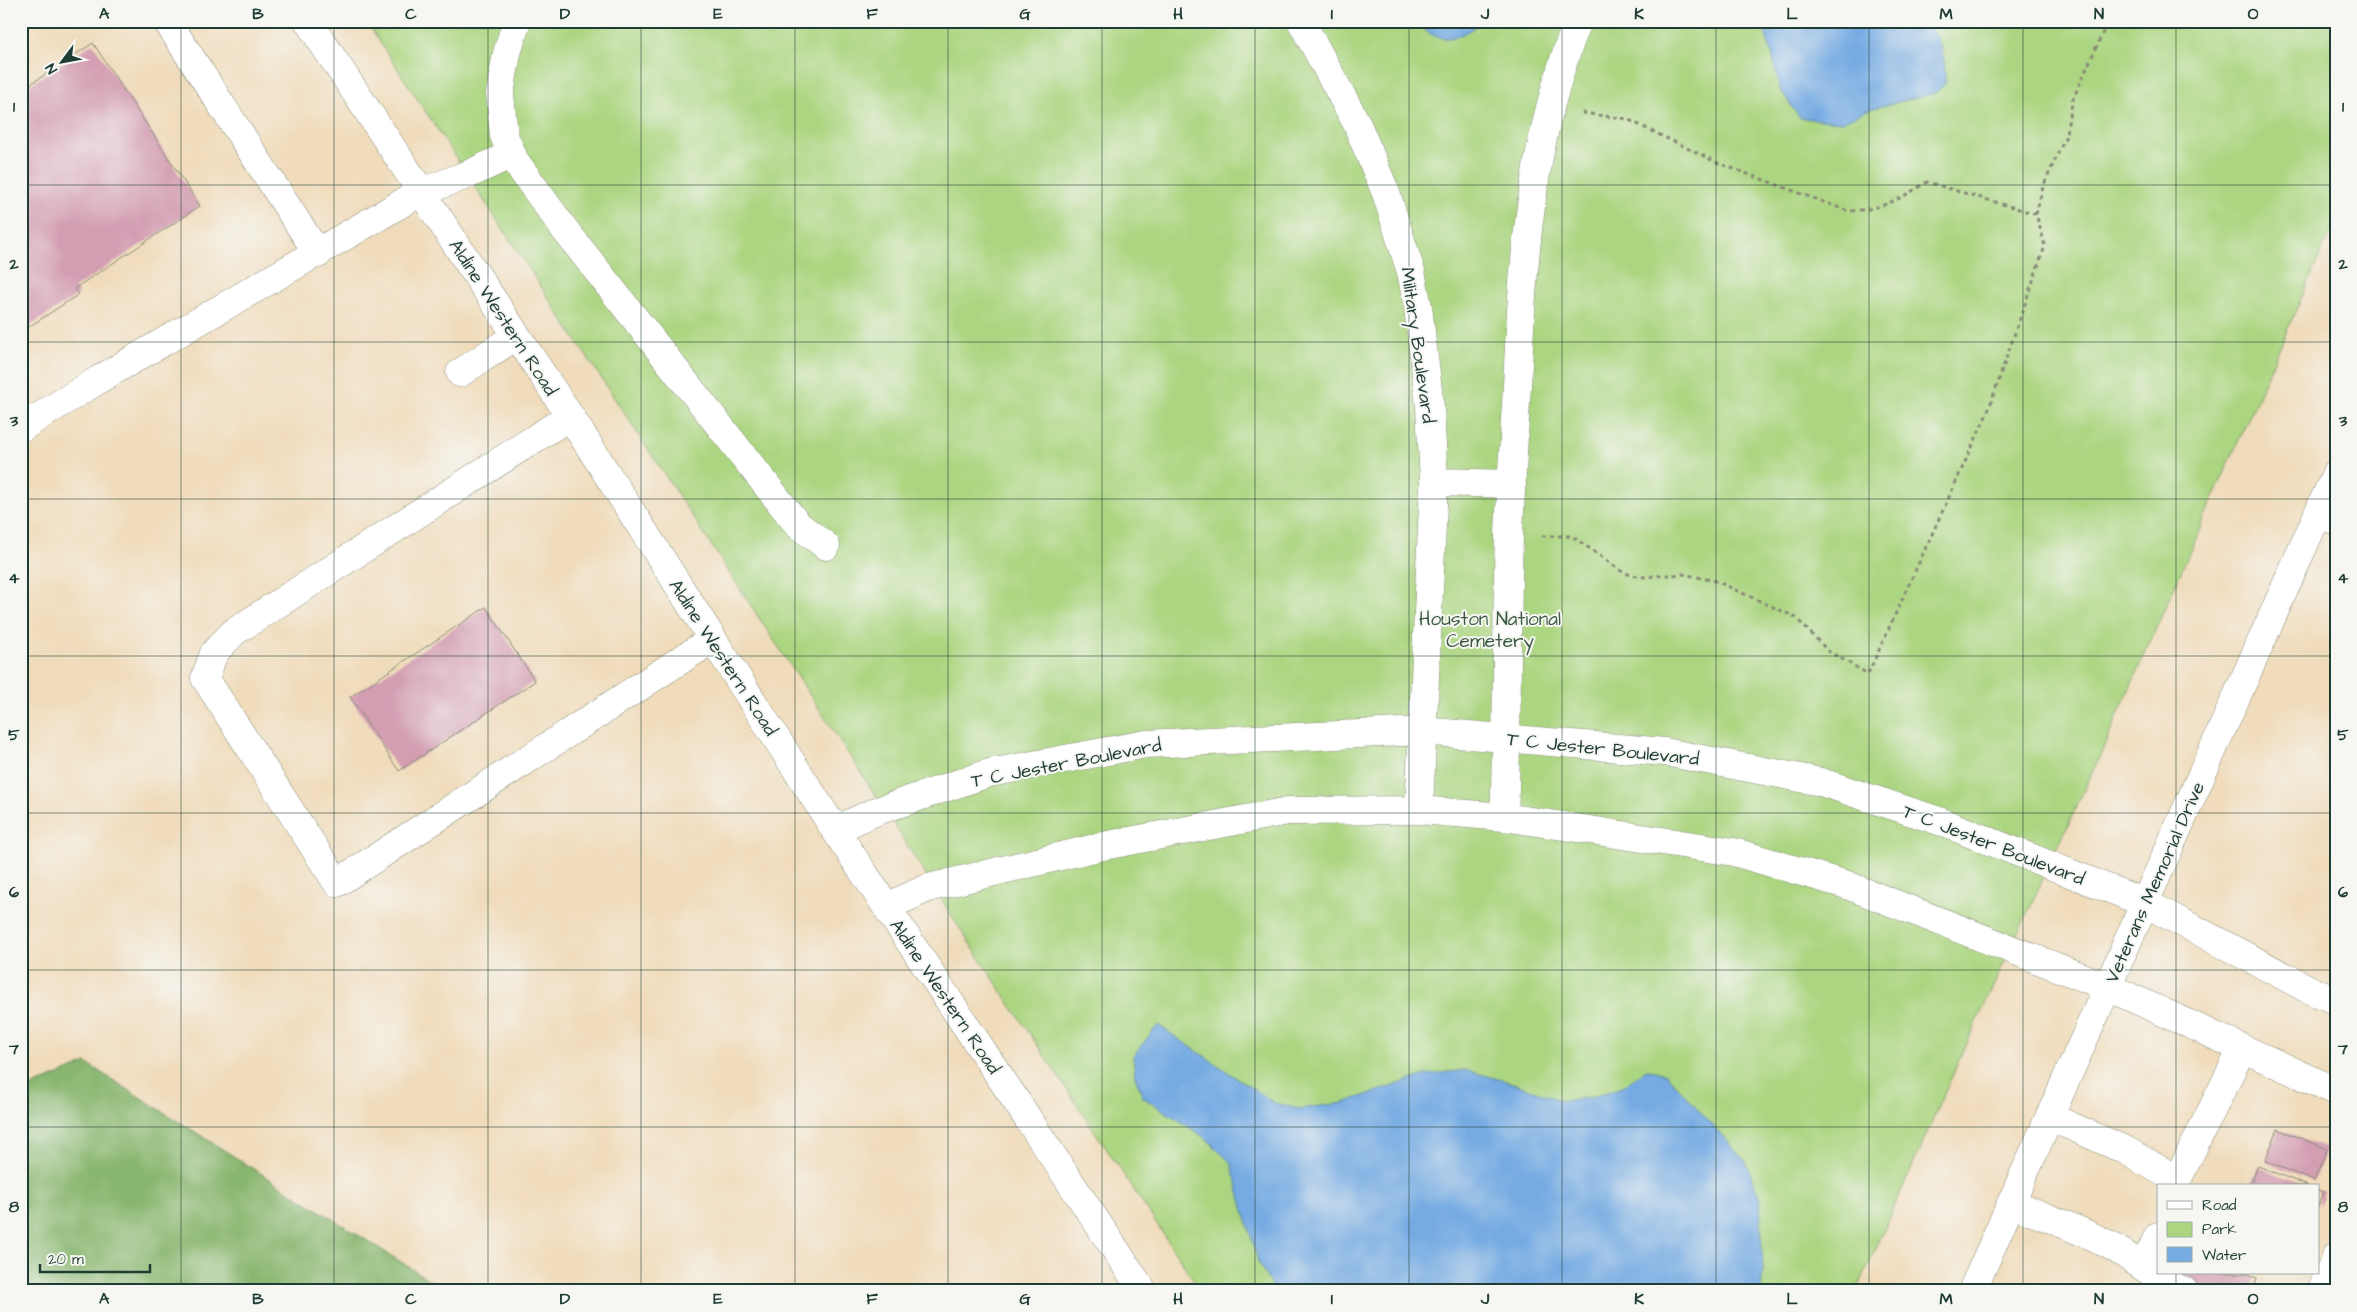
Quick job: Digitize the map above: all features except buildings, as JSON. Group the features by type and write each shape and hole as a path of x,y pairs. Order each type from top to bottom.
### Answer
{"street":[{"path":"167,21 318,254"},
{"name":"Aldine Western Road","path":"308,21 570,416 835,830 1143,1291"},
{"path":"517,21 508,53 500,94 504,136 512,154 565,230 798,525 826,546"},
{"name":"Military Boulevard","path":"1301,21 1356,122 1386,193 1411,272 1418,307 1430,407 1434,482 1420,810"},
{"path":"1504,817 1508,737 1509,536 1522,274 1539,151 1562,62 1578,21"},
{"path":"21,428 98,380 318,254 421,192 467,175 512,154"},
{"path":"460,373 516,336"},
{"path":"570,416 234,632 214,653 205,678 232,723 337,883 713,638"},
{"name":"Veterans Memorial Drive","path":"1972,1291 2145,903 2327,517 2336,473"},
{"path":"1434,482 1512,484"},
{"name":"T C Jester Boulevard","path":"835,830 877,811 988,773 1146,744 1423,731 1665,752 1822,782 1939,821 2145,903 2314,992 2336,1000"},
{"path":"886,907 928,888 1084,851 1288,811 1420,810 1504,817 1734,852 1847,886 2108,987 2336,1091"},
{"path":"2050,1117 2125,1150 2177,1183 2242,1049"},
{"path":"2012,1204 2109,1245 2172,1286 2184,1291"},
{"path":"2144,1266 2157,1238"},
{"path":"2321,1291 2336,1257"}],"path":[{"path":"1509,536 1572,536 1624,573 1641,578 1683,574 1716,580 1795,617 1828,651 1868,674 1987,414 2045,246 2036,214 2042,187 2065,138 2073,99 2108,21"},
{"path":"1549,111 1605,114 1627,119 1718,163 1848,211 1870,210 1886,205 1928,182 2036,214"}],"green space":[{"name":"Houston National Cemetery","path":"366,21 2336,21 2336,219 2103,749 1961,1056 1857,1291 1201,1291 957,924 858,768"},
{"path":"86,1063 447,1291 33,1291 21,1281 21,1091"}],"water":[{"path":"1417,21 1482,21 1457,36 1440,38 1432,35"},
{"path":"1761,21 1926,21 1936,35 1942,51 1945,67 1945,84 1935,93 1870,109 1842,122 1800,118 1780,89 1772,53"},
{"path":"1158,1025 1274,1103 1299,1109 1343,1103 1425,1075 1465,1070 1513,1083 1563,1101 1592,1097 1622,1087 1646,1069 1666,1074 1746,1162 1760,1199 1763,1271 1761,1291 1279,1291 1271,1285 1258,1262 1231,1163 1207,1139 1143,1097 1135,1076 1133,1056"}]}
